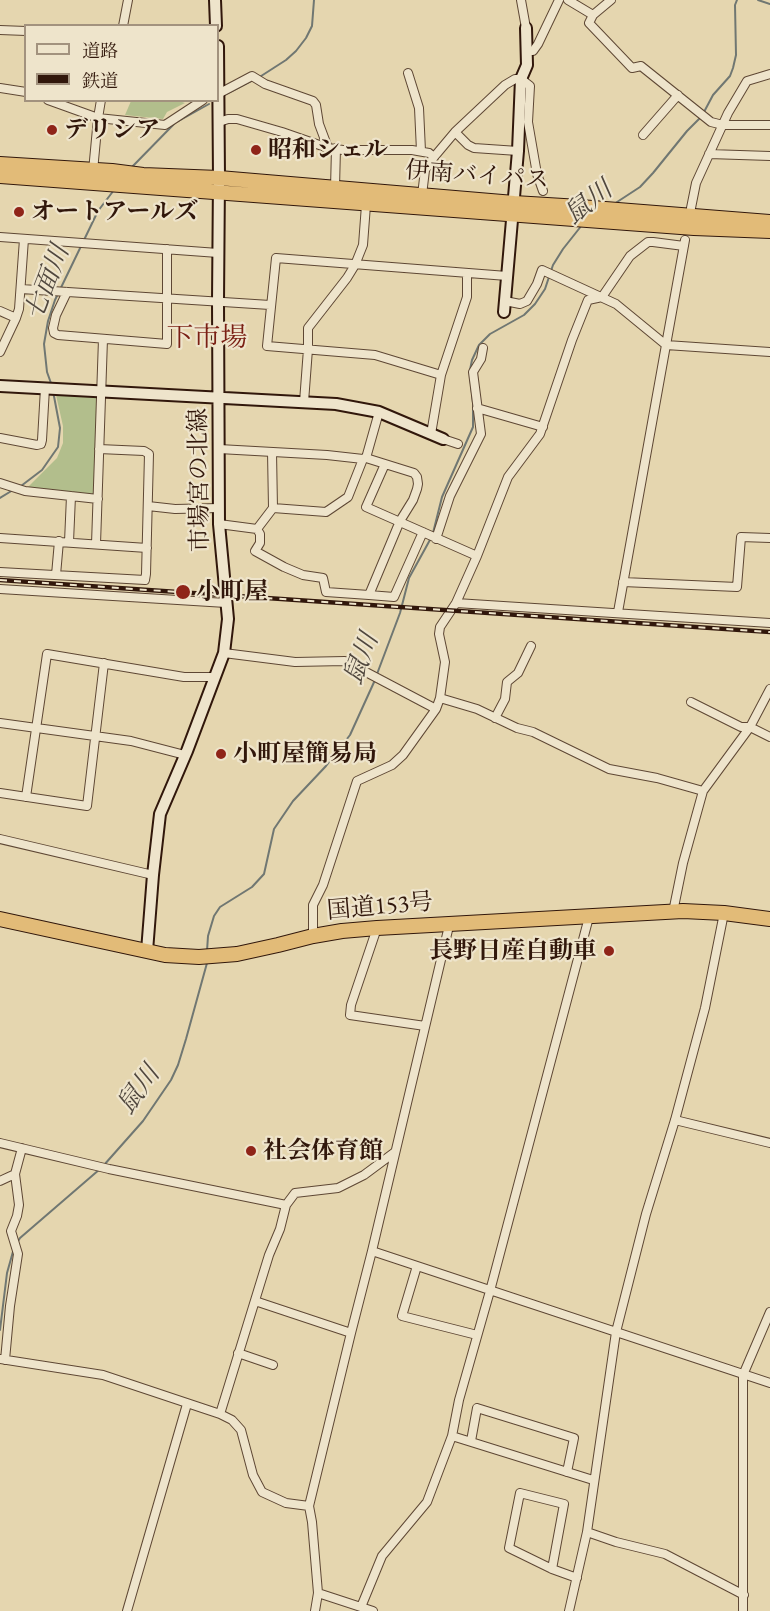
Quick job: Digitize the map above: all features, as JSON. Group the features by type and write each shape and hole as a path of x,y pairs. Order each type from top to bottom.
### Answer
{"highway":[{"name":"伊南バイパス","path":"0,164 112,171 139,181 219,193 366,205 514,209 628,217 770,222"},
{"name":"伊南バイパス","path":"0,176 101,185 219,178 422,195 514,209"},
{"name":"伊南バイパス","path":"628,217 694,228 770,231"},
{"name":"国道153号","path":"0,919 165,955 199,957 237,954 312,936 377,928 673,912 724,913 770,919"}],"street":[{"path":"123,24 128,0"},
{"path":"215,0 216,24"},
{"path":"521,0 528,51 527,66 520,78 518,151 505,306 526,301 537,284 542,270 616,304 666,345 770,352"},
{"path":"528,51 533,51 538,44 559,0"},
{"path":"568,0 593,15"},
{"path":"611,0 593,15 589,23 632,68 641,66 711,122 770,125"},
{"path":"0,30 24,31"},
{"path":"408,73 418,108 421,151"},
{"path":"691,208 696,183 723,124 747,81 770,74"},
{"path":"219,93 252,76 265,84 313,101 316,105 322,134 332,148 335,188"},
{"path":"422,195 425,170 434,157 455,132 505,85 520,78 530,86 528,122 537,174 543,191"},
{"path":"0,88 24,92"},
{"path":"643,135 678,95"},
{"path":"54,102 98,118 165,125 200,102"},
{"path":"93,171 101,102"},
{"name":"市場宮の北線","path":"147,951 160,814 224,654 228,620 219,524 218,102"},
{"path":"219,122 237,119 332,148 421,151 434,157"},
{"path":"455,132 468,145 474,147 518,151"},
{"path":"709,154 770,156"},
{"path":"304,402 308,328 355,265 363,245 366,205"},
{"path":"0,237 218,253"},
{"path":"0,352 19,309 24,239"},
{"path":"312,936 314,905 323,885 357,781 392,765 403,755 436,709 441,698 445,662 440,627 456,603 508,477 540,434 588,300 602,297 630,256 648,242 684,243 618,612"},
{"path":"66,292 56,315 54,333 167,344 167,249"},
{"path":"441,375 375,355 267,346 276,258 507,276"},
{"path":"431,434 441,375 467,297 467,273"},
{"path":"21,289 270,305"},
{"path":"0,311 16,318"},
{"path":"96,544 103,339"},
{"path":"436,538 450,496 481,434 473,372 481,359 483,348"},
{"path":"0,386 336,404 379,412 458,444"},
{"path":"0,438 41,444 50,388"},
{"path":"477,408 543,427"},
{"path":"273,508 326,512 348,497 365,459 379,412"},
{"path":"0,572 145,580 149,454 144,451 99,449"},
{"path":"219,449 365,459 414,474 417,477 417,489 413,500 400,521 369,595"},
{"path":"257,529 273,508 272,452"},
{"path":"385,464 366,507 477,556"},
{"path":"0,483 23,490 98,499"},
{"path":"69,542 71,496"},
{"path":"148,506 219,508"},
{"path":"219,524 257,529"},
{"path":"257,529 260,534 260,543 255,551 303,575 323,578 326,592 394,597 424,533"},
{"path":"623,582 737,588 741,537 770,538"},
{"path":"0,538 147,548"},
{"path":"56,575 59,541"},
{"path":"0,589 226,603"},
{"path":"456,603 770,622"},
{"path":"495,718 505,699 507,682 518,674 531,646"},
{"path":"26,797 47,654 184,677 215,677"},
{"path":"224,654 295,662 345,661 436,709"},
{"path":"0,793 87,806 104,663"},
{"path":"673,912 683,863 703,791 750,727 770,689"},
{"path":"441,698 477,709 517,728 533,732 609,770 657,778 703,791"},
{"path":"691,702 741,727 750,727 769,734"},
{"path":"0,723 131,741 185,755"},
{"path":"0,839 153,875"},
{"path":"569,1611 587,1532 616,1332 646,1214 675,1120 705,1008 724,913"},
{"path":"361,1607 382,1556 427,1502 452,1436 459,1400 589,917"},
{"path":"315,1611 318,1593 309,1506 372,1251 448,924"},
{"path":"377,928 351,1005 350,1015 425,1026"},
{"path":"675,1120 770,1143"},
{"path":"0,1143 286,1205"},
{"path":"22,1148 15,1174 19,1205 11,1231 18,1254 2,1360 103,1375 220,1414 232,1420 241,1430 253,1475 262,1492 286,1503 309,1506"},
{"path":"220,1414 268,1255 280,1229 286,1205 295,1193 338,1188 364,1175 395,1152"},
{"path":"0,1181 15,1174"},
{"path":"372,1251 770,1383"},
{"path":"417,1266 402,1316 477,1335"},
{"path":"255,1301 351,1333"},
{"path":"743,1611 743,1375 770,1312"},
{"path":"238,1353 273,1365"},
{"path":"127,1611 187,1404"},
{"path":"471,1441 477,1408 574,1438 567,1472"},
{"path":"452,1436 593,1480"},
{"path":"552,1569 564,1504 520,1493 509,1548 552,1569 577,1578"},
{"path":"587,1532 665,1554 744,1595"},
{"path":"318,1593 373,1611"}],"green space":[{"path":"131,102 185,103 167,112 163,119 125,115"},
{"path":"56,395 98,398 96,493 92,496 27,488 57,458 63,443 63,426"}],"waterway":[{"name":"七面川","path":"258,78 286,60 306,38 312,26 314,0"},
{"name":"鼠川","path":"704,112 713,95 730,76 733,68 736,55 735,5 737,0"},
{"name":"鼠川","path":"758,0 770,4"},
{"name":"七面川","path":"226,94 253,80"},
{"name":"七面川","path":"130,169 175,123 209,104"},
{"name":"鼠川","path":"614,204 640,187 701,117"},
{"name":"七面川","path":"52,386 47,372 44,344 48,321 55,300 98,211 114,190"},
{"name":"鼠川","path":"470,370 479,345 490,334 524,315 535,304 545,289 553,265 582,225"},
{"name":"鼠川","path":"433,533 442,497 473,427 470,375"},
{"name":"七面川","path":"21,486 42,470 58,447 60,428 53,391"},
{"name":"七面川","path":"0,498 13,490"},
{"name":"鼠川","path":"377,674 400,613 409,578 431,538"},
{"name":"鼠川","path":"207,951 208,936 214,916 220,907 252,887 264,874 274,829 293,801 326,766 350,735 375,680"},
{"name":"鼠川","path":"104,1165 143,1121 171,1080 178,1065 207,963"},
{"name":"鼠川","path":"17,1243 100,1169"},
{"name":"鼠川","path":"0,1330 7,1273 14,1248"}],"railway":[{"path":"0,580 770,632"}],"place":[{"name":"デリシア","path":"52,130"},
{"name":"昭和シェル","path":"256,150"},
{"name":"オートアールズ","path":"19,212"},
{"name":"小町屋","path":"183,592"},
{"name":"小町屋簡易局","path":"221,754"},
{"name":"長野日産自動車","path":"609,951"},
{"name":"社会体育館","path":"251,1151"}],"district":[{"name":"下市場","path":"207,339"}]}
